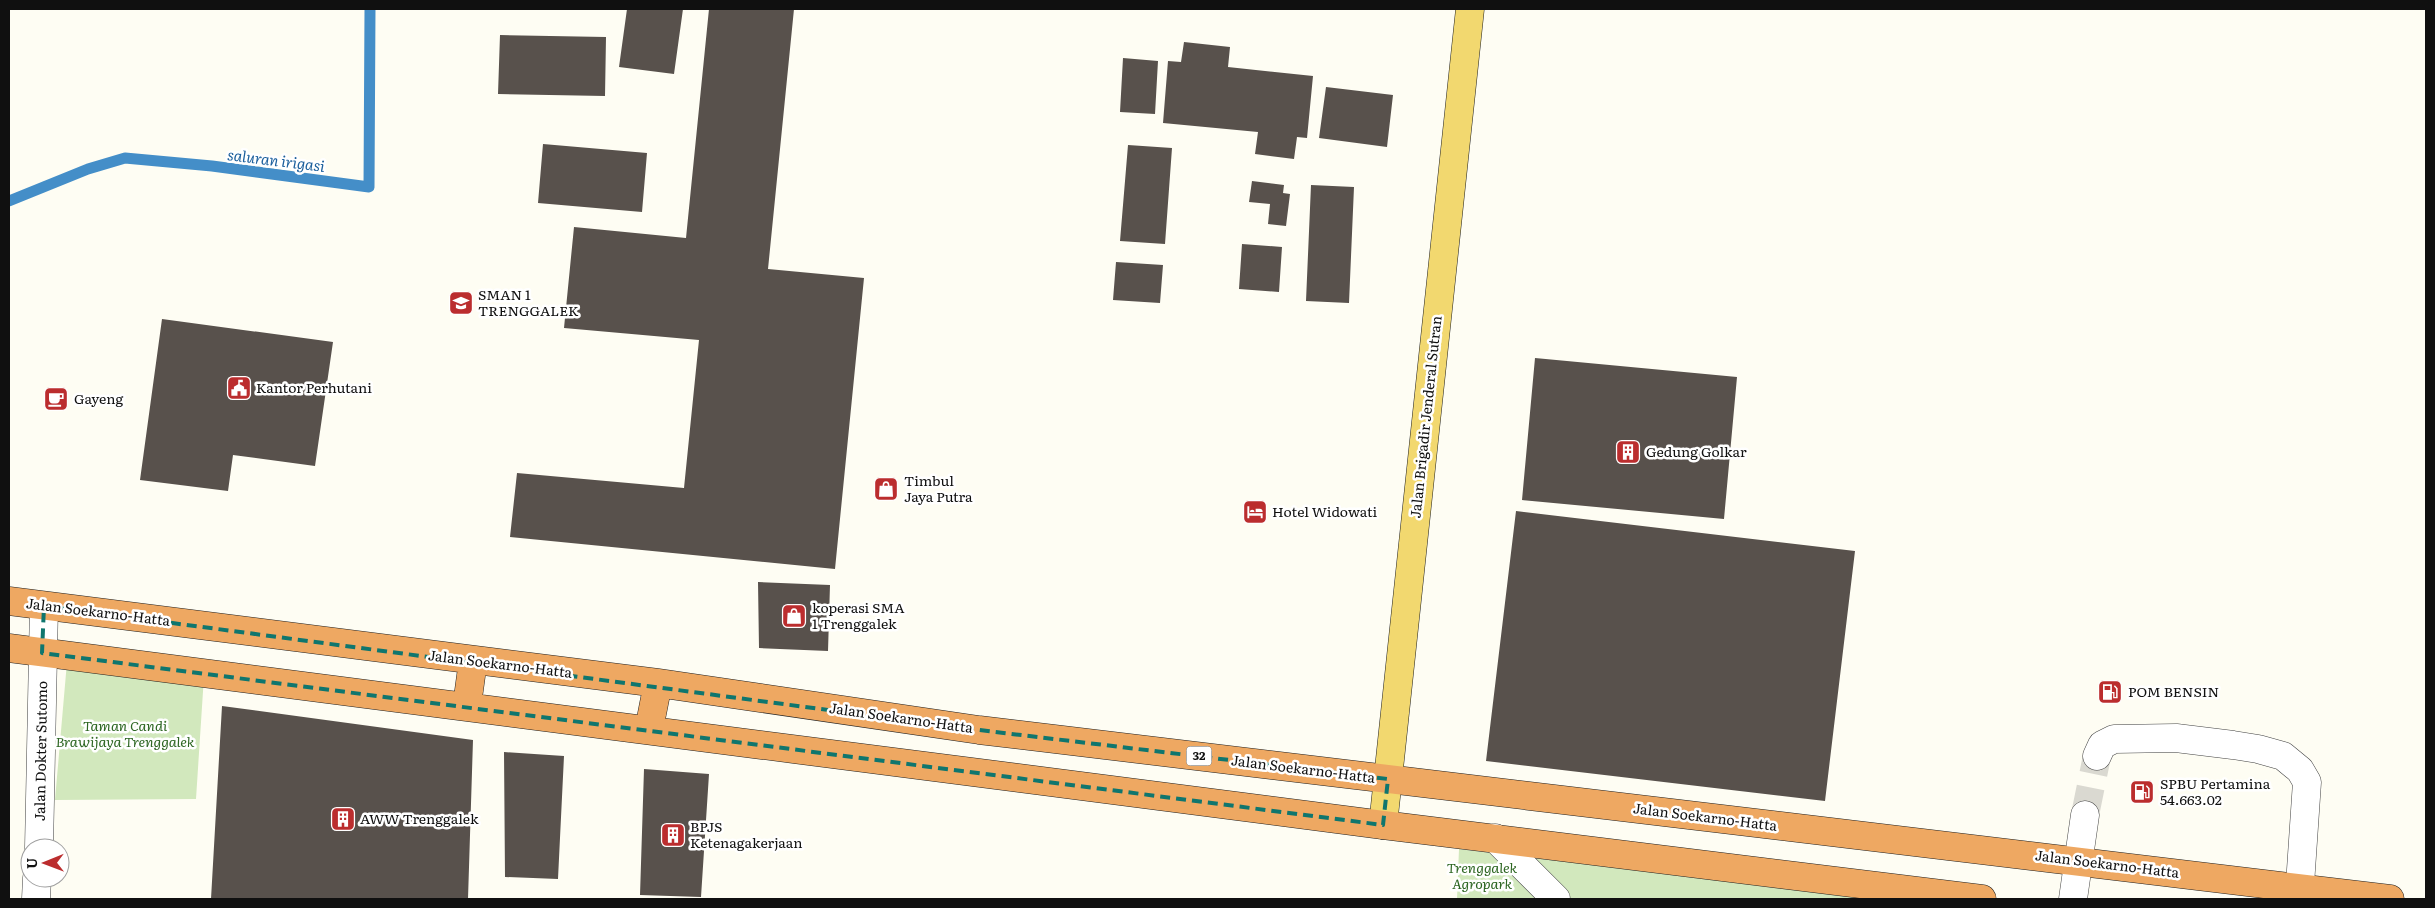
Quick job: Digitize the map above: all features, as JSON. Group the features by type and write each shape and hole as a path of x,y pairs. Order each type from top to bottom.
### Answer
{"highway":[{"name":"Jalan Soekarno-Hatta","path":"9,601 658,683 979,730 2078,861 2300,894 2390,899"},
{"path":"9,648 1974,899"},
{"path":"467,705 473,661"},
{"path":"649,729 658,683"},
{"path":"973,771 979,730"}],"main road":[{"name":"Jalan Brigadir Jenderal Sutran","path":"1383,825 1470,9"}],"street":[{"name":"Jalan Dokter Sutomo","path":"39,838 44,606"},
{"path":"2097,756 2102,745 2114,739 2176,738 2258,749 2283,756 2300,770 2307,782 2300,894"},
{"path":"2073,899 2085,815"},
{"path":"1495,838 1556,899"}],"highlighted area":[{"path":"44,606 979,730 1388,779 1383,825 42,653"}],"green space":[{"name":"Taman Candi Brawijaya Trenggalek","path":"67,662 204,676 196,799 55,800"},
{"name":"Trenggalek Agropark","path":"1459,849 1883,899 1457,899"}],"building":[{"path":"627,9 683,9 674,74 619,67"},
{"path":"709,9 794,9 768,269 864,278 835,569 510,537 517,473 684,488 699,340 564,328 574,227 686,238"},
{"path":"500,35 606,37 605,96 498,94"},
{"path":"1184,42 1230,47 1228,67 1313,76 1307,138 1297,137 1294,159 1255,154 1258,132 1163,123 1168,61 1181,62"},
{"path":"1123,58 1158,61 1155,114 1120,112"},
{"path":"1326,87 1393,95 1387,147 1319,138"},
{"path":"543,144 647,153 642,212 538,203"},
{"path":"1128,145 1172,148 1165,244 1120,241"},
{"path":"1252,181 1284,185 1283,193 1290,194 1286,226 1268,224 1270,204 1249,202"},
{"path":"1311,185 1354,187 1349,303 1306,301"},
{"path":"1242,244 1282,247 1279,292 1239,289"},
{"path":"1116,262 1163,265 1160,303 1113,300"},
{"name":"Kantor Perhutani","path":"162,319 333,342 315,466 233,455 228,491 140,480"},
{"name":"Gedung Golkar","path":"1535,358 1737,377 1724,519 1522,500"},
{"path":"1516,511 1855,551 1825,801 1486,761"},
{"name":"koperasi SMA 1 Trenggalek","path":"758,582 830,585 828,651 759,648"},
{"name":"AWW Trenggalek","path":"222,706 473,740 468,899 211,899"},
{"path":"504,752 564,756 558,879 505,877"},
{"name":"BPJS Ketenagakerjaan","path":"644,769 709,774 701,897 640,895"}],"waterway":[{"name":"saluran irigasi","path":"9,201 88,169 125,158 212,166 369,187 370,9"}],"tunnel":[{"path":"2085,815 2097,756"}],"place":[{"name":"SMAN 1 TRENGGALEK","path":"461,303"},
{"name":"Kantor Perhutani","path":"239,388"},
{"name":"Gayeng","path":"56,399"},
{"name":"Gedung Golkar","path":"1628,452"},
{"name":"Timbul Jaya Putra","path":"886,489"},
{"name":"Hotel Widowati","path":"1255,512"},
{"name":"koperasi SMA 1 Trenggalek","path":"794,616"},
{"name":"POM BENSIN","path":"2110,692"},
{"name":"SPBU Pertamina 54.663.02","path":"2142,792"},
{"name":"AWW Trenggalek","path":"343,819"},
{"name":"BPJS Ketenagakerjaan","path":"673,835"}]}
